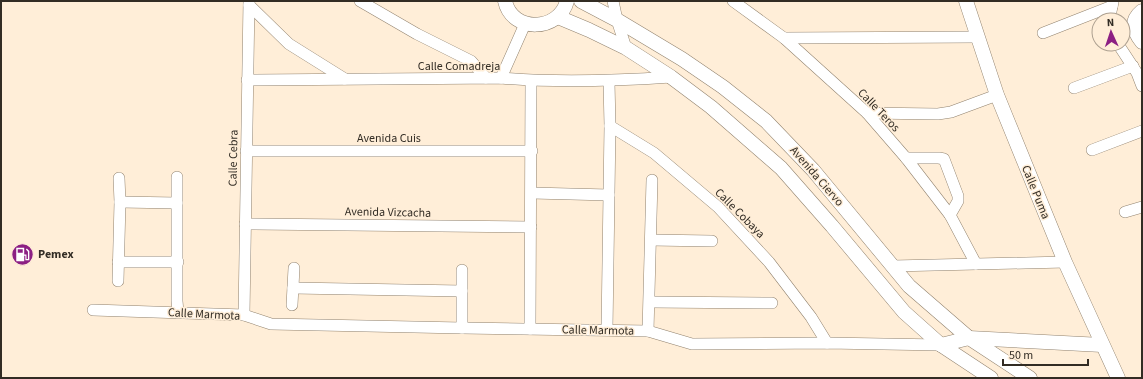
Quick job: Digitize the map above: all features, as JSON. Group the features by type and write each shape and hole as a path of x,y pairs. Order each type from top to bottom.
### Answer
{"street":[{"path":"360,1 417,34 471,61 486,78"},
{"path":"505,1 506,6 514,17 525,24 536,25 548,23 558,17 567,1"},
{"name":"Avenida Ciervo","path":"581,1 617,20 682,59 723,86 766,121 796,150 909,286 969,338 1030,378"},
{"path":"614,1 617,20 626,48"},
{"name":"Calle Teros","path":"733,1 784,38 867,113 906,158 950,215 976,264"},
{"name":"Calle Puma","path":"966,1 997,95 1065,262 1118,378"},
{"path":"249,3 289,44 345,79"},
{"name":"Calle Cebra","path":"244,315 249,3"},
{"path":"1043,33 1112,3"},
{"path":"1142,11 1137,15 1134,24 1136,34 1142,42"},
{"name":"Avenida Ciervo","path":"558,17 626,48 671,77 711,107 781,168 904,312 941,345 991,378"},
{"path":"501,78 525,24"},
{"path":"784,38 978,37"},
{"path":"1123,52 1133,66 1142,86"},
{"path":"1074,88 1133,66"},
{"name":"Calle Comadreja","path":"248,80 501,78 531,81 609,82 671,77"},
{"path":"530,328 532,193 531,81"},
{"path":"607,330 610,126 609,82"},
{"path":"867,113 938,114 951,112 997,95"},
{"name":"Calle Cobaya","path":"610,126 654,153 718,207 770,262 811,317 827,343"},
{"path":"1092,150 1142,131"},
{"path":"781,168 796,150"},
{"name":"Avenida Cuis","path":"246,151 532,151"},
{"path":"906,158 939,158 944,160 958,196 958,201 950,215"},
{"path":"178,177 178,312"},
{"path":"118,281 120,202 119,178"},
{"path":"648,331 650,302 652,180"},
{"path":"532,193 609,195"},
{"path":"120,202 177,203"},
{"path":"1125,212 1142,207"},
{"name":"Avenida Vizcacha","path":"245,224 531,227"},
{"path":"651,240 712,241"},
{"path":"118,262 178,262"},
{"path":"893,266 1065,262"},
{"path":"292,305 294,268"},
{"path":"462,270 462,328"},
{"path":"293,288 462,291"},
{"path":"650,302 772,303"},
{"name":"Calle Marmota","path":"93,310 244,315 271,324 648,331 692,344 827,343 941,345 969,338 1102,345"}],"place":[{"name":"Pemex","path":"23,254"}]}
